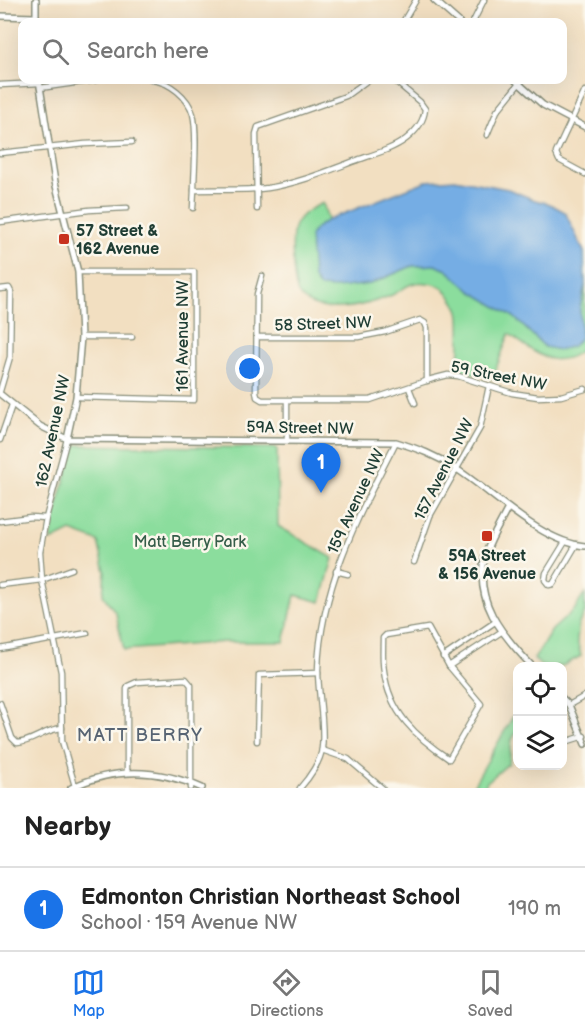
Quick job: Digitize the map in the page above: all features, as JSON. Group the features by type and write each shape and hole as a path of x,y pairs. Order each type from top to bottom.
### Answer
{"street":[{"path":"36,0 36,18"},
{"path":"405,18 416,0"},
{"path":"434,0 454,18"},
{"path":"475,18 484,0"},
{"path":"0,16 18,18"},
{"path":"0,85 40,84"},
{"name":"162 Avenue NW","path":"40,84 49,149 78,272 81,337 76,398 46,518 40,552 42,580 56,640 61,679 64,752 73,787"},
{"path":"165,84 174,89 192,111 194,123 193,208"},
{"path":"257,209 256,134 258,128 346,96 362,84"},
{"path":"194,189 257,189 287,184 397,146 409,137 423,118 425,109 399,84"},
{"path":"486,135 497,111 516,84"},
{"path":"521,84 543,105 585,127"},
{"path":"585,91 558,148 557,156 562,162 585,174"},
{"path":"0,153 85,144 132,142"},
{"path":"0,222 98,209 127,208"},
{"name":"161 Avenue NW","path":"76,398 194,400 194,272 78,272"},
{"path":"257,337 257,294 262,276"},
{"path":"0,288 9,288 11,292 10,357 0,393"},
{"name":"58 Street NW","path":"257,337 359,337 386,332 414,320 423,321 427,328 427,381"},
{"path":"81,337 132,337"},
{"name":"59 Street NW","path":"257,337 256,391 259,398 265,401 370,400 452,375 543,398 566,395 585,389"},
{"name":"157 Avenue NW","path":"414,562 430,516 480,428 489,386"},
{"path":"409,388 415,403"},
{"name":"59A Street NW","path":"0,393 40,426 67,440 396,442 429,451 457,468 508,508 541,530 565,542 585,546"},
{"path":"287,401 287,441"},
{"path":"0,440 12,405"},
{"name":"159 Avenue NW","path":"300,788 308,779 322,750 318,673 319,637 336,571 360,511 396,442"},
{"path":"508,508 485,554 482,582 486,601 495,622 528,662"},
{"path":"0,521 31,517 46,518"},
{"path":"565,542 546,573 544,580 549,585 553,584 576,545"},
{"path":"0,585 42,580 72,569"},
{"name":"159 Avenue NW","path":"336,571 348,574"},
{"path":"443,657 495,622"},
{"path":"428,628 449,666 481,704 449,759 423,741 406,724 391,701 384,671 383,638 386,635 428,628"},
{"path":"449,666 501,632"},
{"path":"0,649 87,633"},
{"path":"257,741 259,675 318,673"},
{"path":"127,773 128,686 137,682 182,679 190,682 191,786"},
{"path":"585,696 569,705 584,736 585,744"},
{"path":"0,703 12,738 17,743 26,742 51,729 62,728"},
{"path":"567,741 584,736"},
{"path":"322,750 348,759 382,788"},
{"path":"73,787 104,776 152,773 202,788"}],"green space":[{"path":"323,203 328,220 316,228 370,284 412,266 435,265 447,270 471,291 514,317 545,347 581,337 580,308 585,285 585,347 565,359 555,359 537,353 509,334 492,379 459,370 460,315 450,295 440,286 415,283 395,294 345,308 325,308 308,303 299,295 296,288 293,230 297,221 304,214"},
{"name":"Matt Berry Park","path":"75,445 277,448 278,526 333,558 321,602 295,595 284,642 225,642 124,650 116,613 103,595 105,571 98,541 71,531 51,541 54,518"},
{"path":"585,593 585,613 579,623 577,640 581,656 567,663 537,662 534,659 552,630 575,609"},
{"path":"513,716 513,738 509,763 487,782 484,788 472,788"}],"water":[{"path":"455,179 508,189 550,204 565,212 584,252 585,285 580,308 581,337 573,346 559,350 545,347 514,317 471,291 447,270 435,265 412,266 370,284 336,288 319,287 313,277 310,236 316,228 328,220 426,181"}],"place":[{"name":"57 Street & 162 Avenue","path":"64,239"},
{"name":"Edmonton Christian Northeast School","path":"321,493"},
{"name":"59A Street & 156 Avenue","path":"487,536"}],"district":[{"name":"MATT BERRY","path":"140,735"}]}
